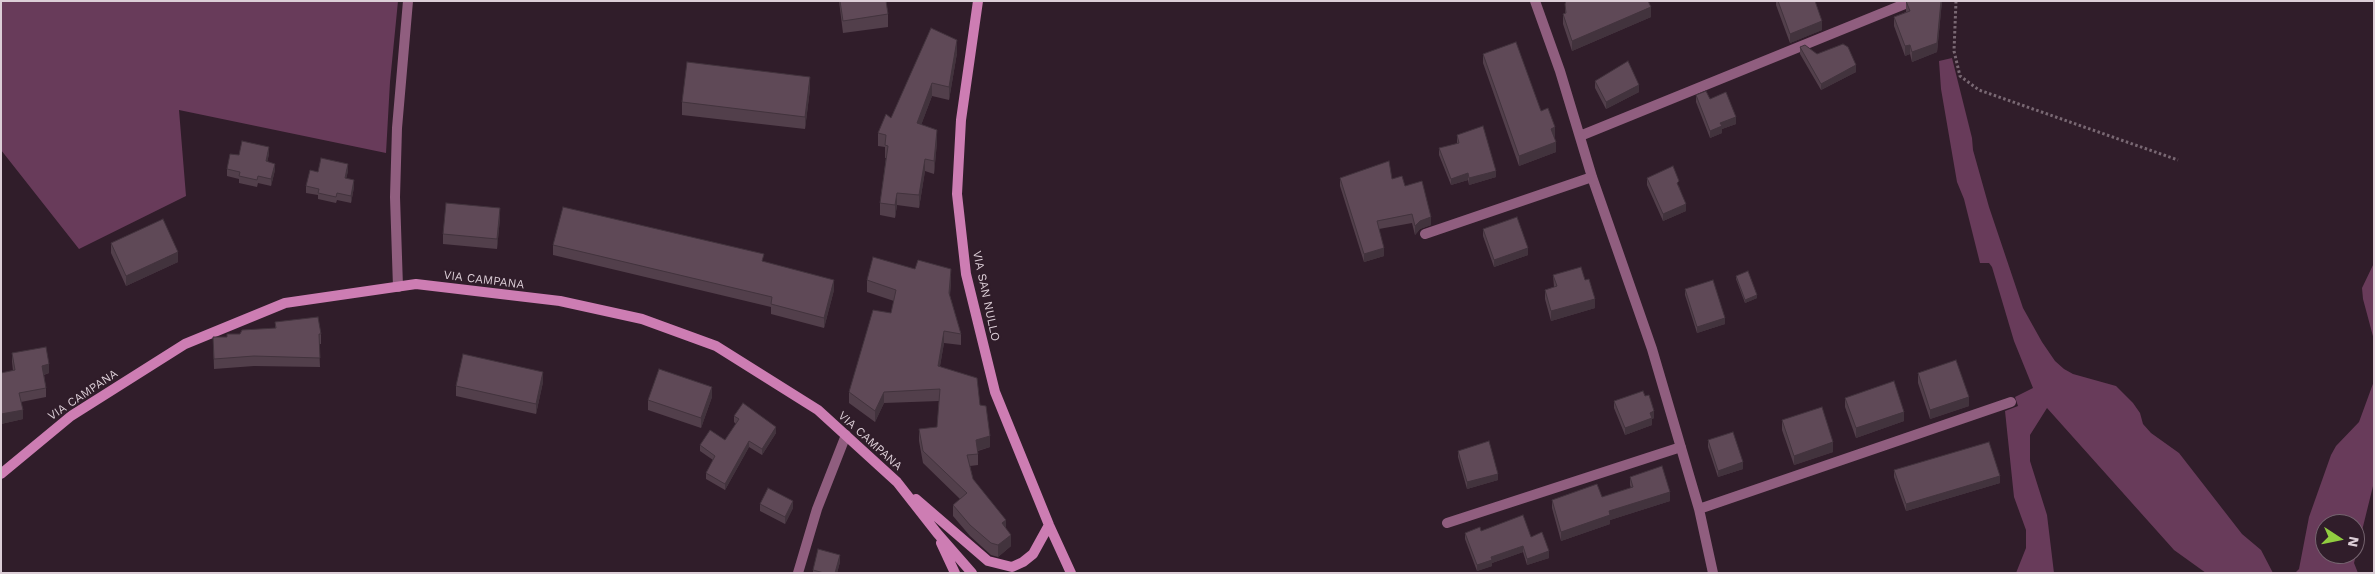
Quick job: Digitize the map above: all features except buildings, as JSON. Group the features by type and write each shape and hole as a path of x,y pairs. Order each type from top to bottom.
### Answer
{"main road":[{"name":"VIA SAN NULLO","path":"978,1 961,120 957,194 966,274 996,392 1061,554 1071,573"},
{"name":"VIA CAMPANA","path":"1,474 70,416 185,344 285,303 416,284 560,301 642,319 716,346 818,410 897,482 937,533 972,573"},
{"path":"897,482 988,561 1012,567 1023,562 1033,554 1049,525"},
{"name":"VIA CAMPANA","path":"937,533 955,573"},
{"name":"VIA SAN NULLO","path":"1061,554 1061,573"}],"street":[{"path":"398,287 394,197 397,128 408,1"},
{"path":"1535,1 1592,177 1652,349 1699,509 1713,573"},
{"path":"1580,136 1912,1"},
{"path":"1425,234 1592,177"},
{"path":"1699,509 2012,402"},
{"path":"798,573 817,509 846,435"},
{"path":"1447,523 1681,447"}],"path":[{"path":"1956,1 1954,51 1960,76 1979,90 2178,160"}],"shaded area":[{"path":"1,1 398,1 390,82 386,153 179,110 186,196 79,249 1,150"},
{"path":"1952,58 1972,138 1973,150 1989,207 2023,308 2042,342 2055,361 2064,369 2073,374 2116,386 2133,403 2140,413 2143,424 2151,433 2179,453 2242,534 2261,550 2273,573 2206,573 2174,550 2047,408 2030,435 2030,461 2047,515 2054,573 2016,573 2026,548 2026,530 2014,497 2005,411 2018,406 2015,397 2033,388 2014,341 1992,267 1989,263 1980,263 1964,199 1957,182 1941,89 1939,61"},
{"path":"2374,263 2374,340 2362,288"},
{"path":"2374,381 2374,482 2365,518 2365,514 2315,514 2315,564 2354,564 2358,573 2295,573 2299,569 2309,517 2336,446 2359,422"}]}
